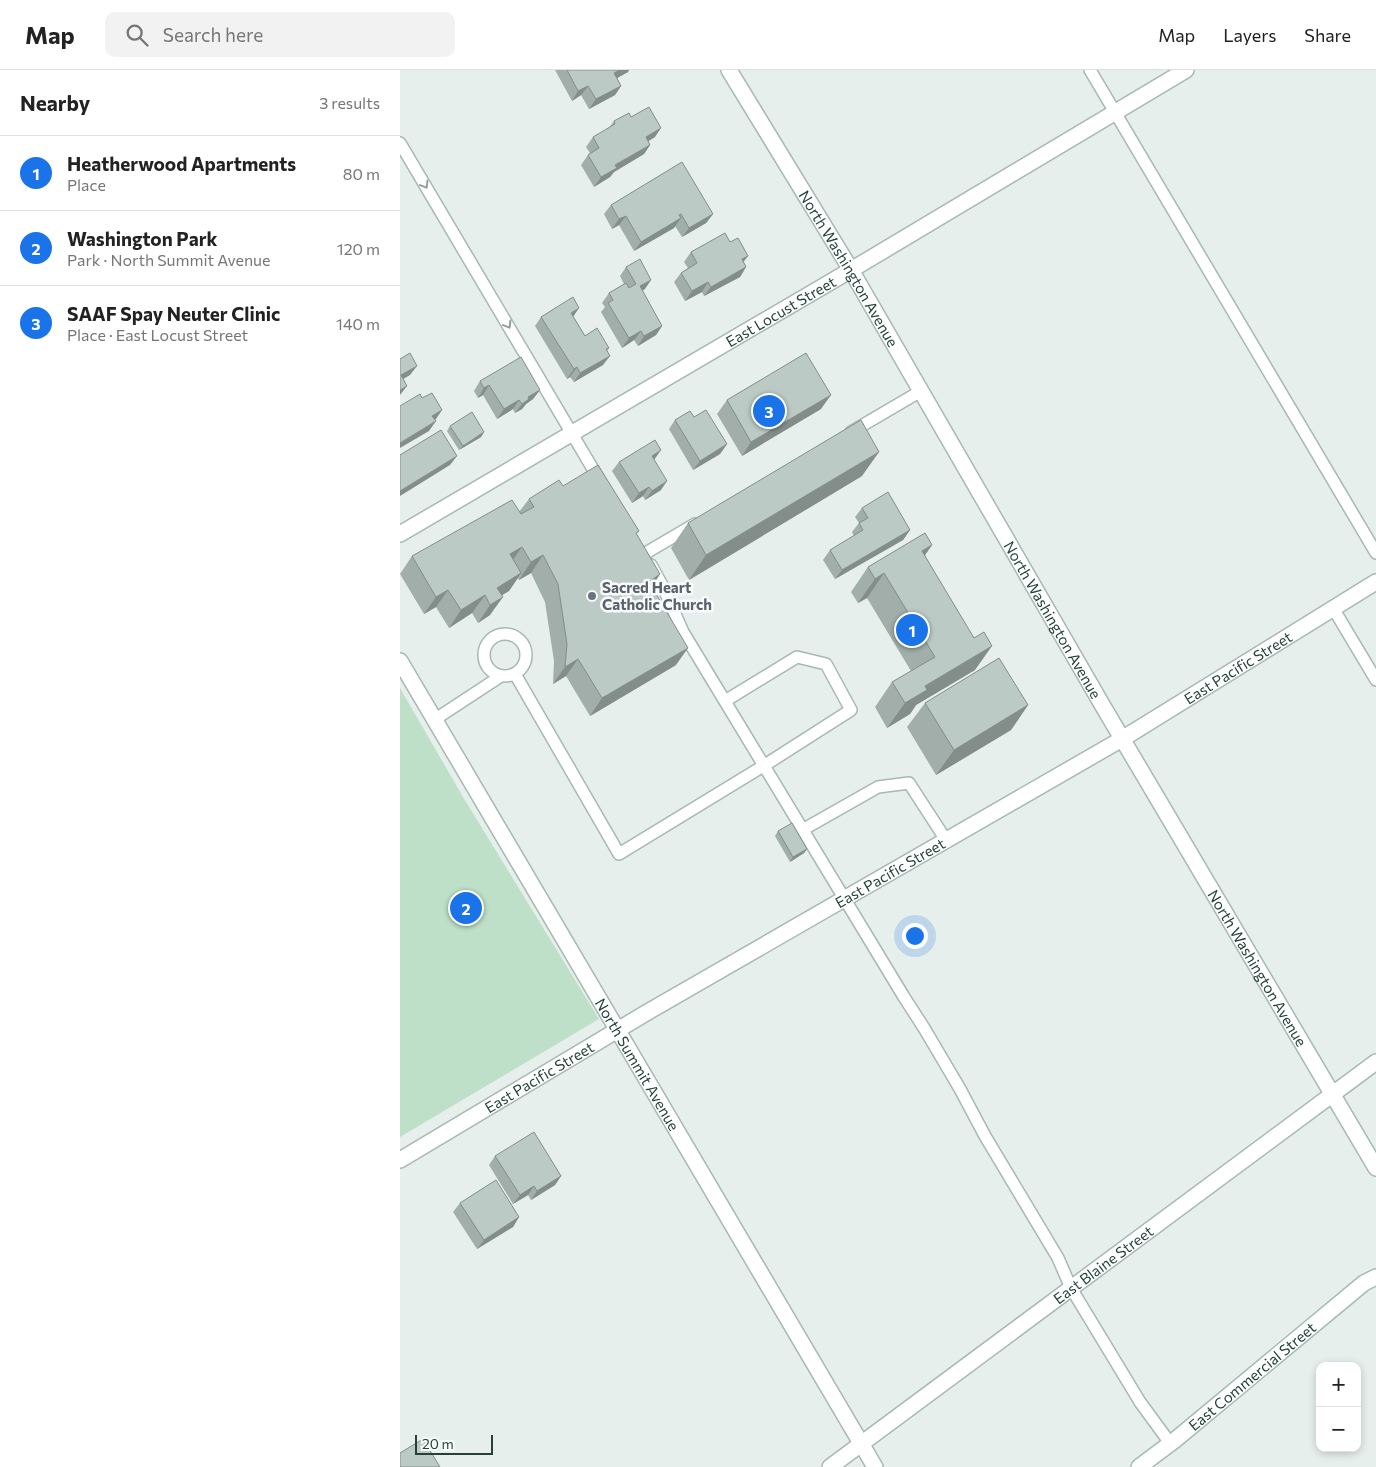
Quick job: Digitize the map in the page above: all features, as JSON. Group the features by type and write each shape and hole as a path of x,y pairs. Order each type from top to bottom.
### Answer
{"street":[{"name":"North Washington Avenue","path":"729,70 851,270 1122,739 1376,1168"},
{"name":"East Locust Street","path":"400,534 851,270 1186,70"},
{"name":"East Pacific Street","path":"400,1160 617,1030 1122,739 1376,582"},
{"name":"North Summit Avenue","path":"400,661 875,1467"},
{"name":"East Blaine Street","path":"830,1467 1376,1062"},
{"name":"East Commercial Street","path":"1139,1467 1370,1280 1376,1264"}],"lane":[{"path":"1094,71 1115,112 1376,553"},
{"path":"400,143 608,494"},
{"path":"840,439 921,392"},
{"path":"644,554 704,519"},
{"path":"637,541 663,587 683,632 924,1028 985,1136 1058,1258 1071,1288 1140,1402 1170,1443"},
{"path":"1333,608 1376,680"},
{"path":"434,720 501,676 515,674 524,664 526,651 519,640 506,634 494,638 486,649 486,663 490,669 501,676"},
{"path":"515,674 619,854 851,710 826,664 796,657 725,701"},
{"path":"804,829 878,787 910,783 946,840"}],"green space":[{"path":"400,688 463,797 599,1019 400,1137"}],"building":[{"path":"567,70 620,70 614,73 621,86 596,99 588,86 578,91"},
{"path":"649,107 661,128 646,137 650,145 615,165 617,168 601,177 588,155 599,148 593,137 615,124 614,121 629,113 631,117"},
{"path":"682,162 713,214 689,228 681,214 679,215 681,218 641,242 626,216 619,219 611,205"},
{"path":"725,233 730,242 738,238 748,256 742,259 746,267 711,287 708,282 692,291 681,273 697,263 691,252"},
{"path":"640,259 651,280 640,286 662,326 644,336 641,331 629,338 608,303 613,300 609,293 626,283 629,288 636,284 626,267"},
{"path":"573,297 579,308 571,313 585,336 597,328 609,348 606,349 610,356 580,373 577,367 574,369 541,317"},
{"path":"410,353 417,366 401,375 407,386 400,390 400,359"},
{"path":"806,353 831,395 751,442 727,400"},
{"path":"521,357 540,390 528,397 529,399 522,404 519,400 504,409 489,385 484,388 480,381"},
{"path":"432,393 442,410 432,416 436,421 400,443 400,406 420,394 422,398"},
{"path":"706,410 727,444 700,461 675,420 690,411 694,417"},
{"path":"472,412 484,432 463,446 450,426"},
{"path":"861,420 879,452 706,555 688,523"},
{"path":"441,430 457,456 400,491 400,455"},
{"path":"655,440 661,450 652,456 667,481 652,491 649,487 639,493 619,462"},
{"name":"Sacred Heart Catholic Church","path":"598,465 639,531 636,533 660,574 649,582 688,648 602,698 578,659 565,667 567,644 558,584 543,555 531,562 522,547 510,554 521,573 497,588 503,597 490,605 485,595 461,610 448,590 436,597 412,556 512,500 521,514 534,507 529,499 559,480 563,486"},
{"path":"888,492 910,530 842,570 830,550 863,530 859,523 868,518 862,508"},
{"path":"925,533 932,545 922,551 974,638 984,632 992,646 925,686 927,690 905,703 892,682 935,657 884,573 875,579 868,567"},
{"path":"999,658 1028,705 954,750 925,703"},
{"path":"792,823 807,849 793,857 778,831"},
{"path":"534,1132 561,1176 537,1191 534,1186 520,1195 495,1156"},
{"path":"496,1180 519,1217 484,1240 460,1203"},
{"path":"423,1439 440,1467 400,1467 400,1453"}],"place":[{"name":"SAAF Spay Neuter Clinic","path":"769,411"},
{"name":"Sacred Heart Catholic Church","path":"592,596"},
{"name":"Heatherwood Apartments","path":"912,630"},
{"name":"Washington Park","path":"466,908"}]}
